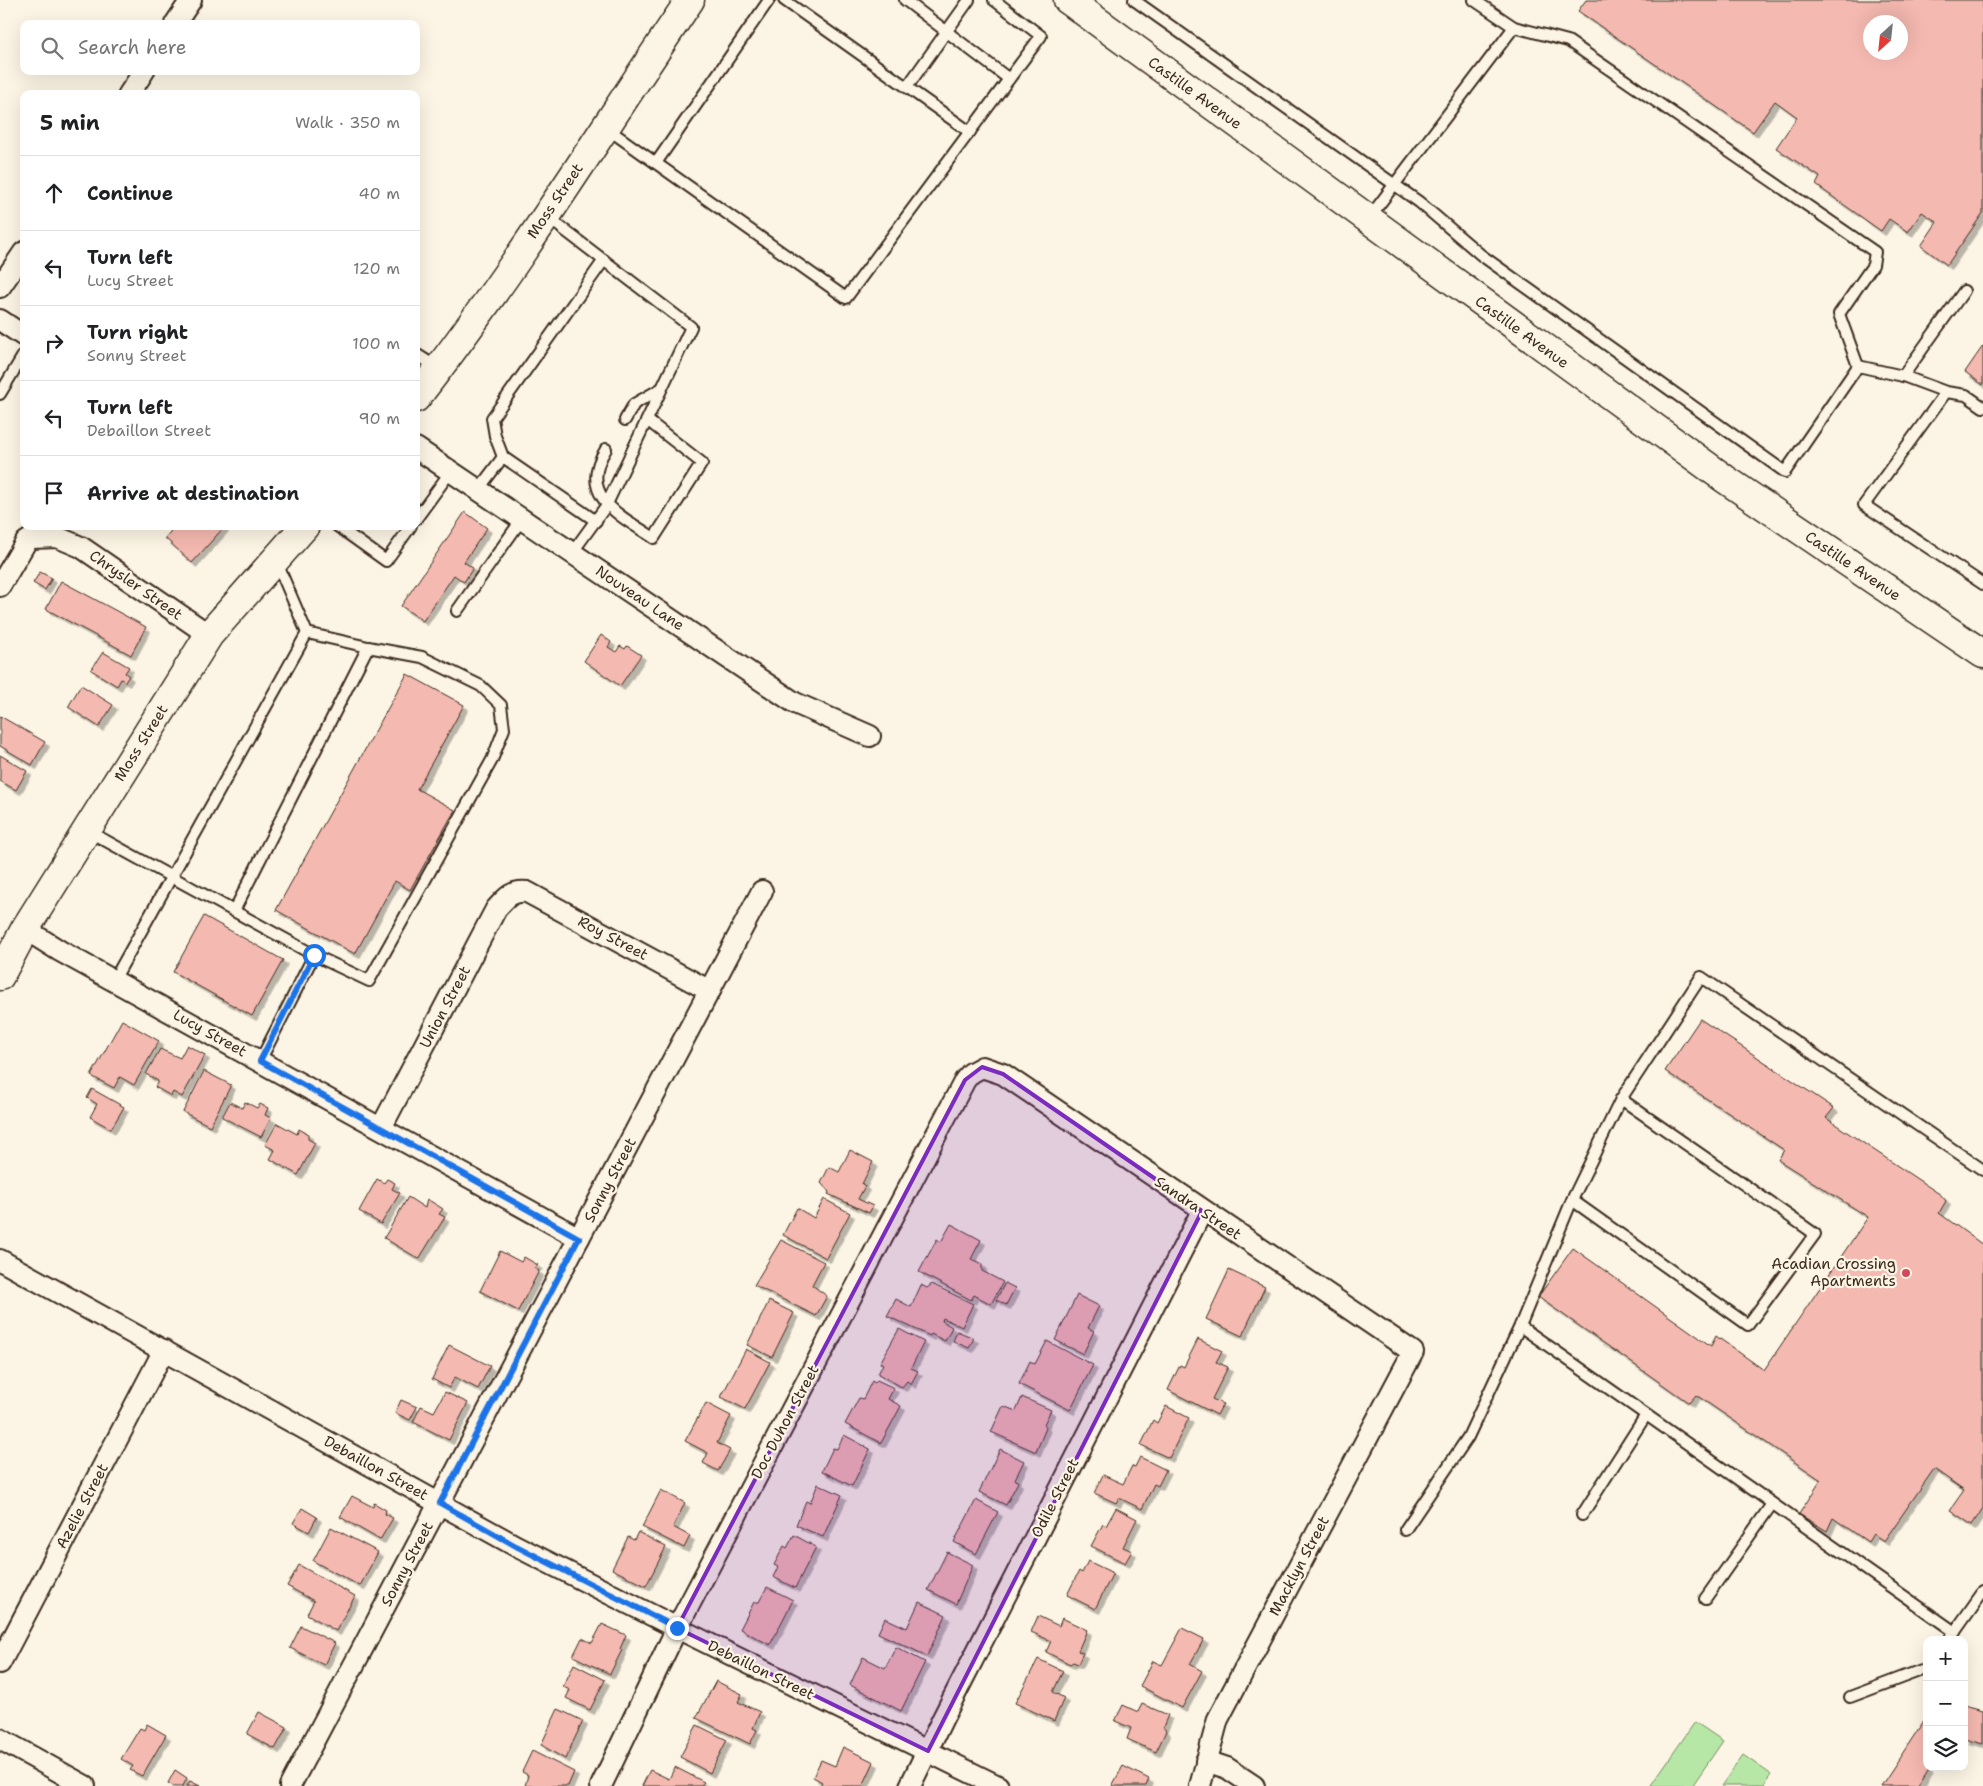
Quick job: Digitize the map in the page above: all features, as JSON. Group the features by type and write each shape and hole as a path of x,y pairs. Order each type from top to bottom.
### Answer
{"street":[{"path":"178,20 191,0"},
{"name":"Moss Street","path":"420,393 546,216 690,0"},
{"name":"Castille Avenue","path":"1068,0 1725,479 1983,654"},
{"path":"132,90 141,75"},
{"path":"0,288 20,258"},
{"path":"0,320 20,333"},
{"name":"Nouveau Lane","path":"420,451 795,703 870,736"},
{"name":"Moss Street","path":"0,976 25,929 208,635 301,530"},
{"name":"Chrysler Street","path":"0,586 16,555 26,542 32,538 57,537 81,547 208,635"},
{"name":"Sonny Street","path":"290,1786 762,891"},
{"name":"Roy Street","path":"514,892 527,892 710,990"},
{"name":"Union Street","path":"382,1128 496,909 507,896 514,892"},
{"name":"Lucy Street","path":"25,929 579,1238"},
{"name":"Sandra Street","path":"982,1066 1003,1074 1202,1211 1413,1352"},
{"name":"Doc Duhon Street","path":"601,1786 677,1628 965,1080 971,1072 982,1066"},
{"name":"Odile Street","path":"910,1786 1202,1211"},
{"name":"Debaillon Street","path":"0,1260 516,1546 677,1628 998,1786"},
{"name":"Azelie Street","path":"0,1663 164,1350"},
{"name":"Macklyn Street","path":"1200,1786 1218,1719 1413,1352"},
{"path":"0,1739 85,1786"},
{"path":"1206,1761 1227,1768 1254,1786"}],"lane":[{"path":"656,163 769,0"},
{"path":"784,0 970,132"},
{"path":"904,0 1009,79"},
{"path":"906,87 969,0"},
{"path":"605,127 846,298 1041,36 994,0"},
{"path":"1134,0 1419,202 1481,255 1785,472 1858,366"},
{"path":"1474,0 1514,27 1568,40 1875,252 1873,265 1839,314 1858,366"},
{"path":"1368,219 1514,27"},
{"path":"546,216 690,327 606,506 572,553"},
{"path":"596,521 503,457 495,436 492,418 604,260"},
{"path":"1903,376 1964,291"},
{"path":"420,356 439,368"},
{"path":"0,394 20,361"},
{"path":"1858,366 1903,376 1946,392 1966,396 1983,407"},
{"path":"625,420 634,404 662,388"},
{"path":"1946,392 1864,506 1983,584"},
{"path":"606,449 599,468 597,487 606,506 654,538 702,463 647,420"},
{"path":"478,490 503,457"},
{"path":"420,514 451,471"},
{"path":"457,611 522,519"},
{"path":"343,530 386,561 408,530"},
{"path":"275,560 307,633"},
{"path":"86,830 234,912 368,982 492,760 504,729 501,705 481,686 422,657 307,633"},
{"path":"114,980 307,633"},
{"path":"234,912 368,647"},
{"path":"260,1061 314,955"},
{"path":"1405,1530 1468,1437 1520,1326 1572,1200 1621,1099 1701,977 1983,1170"},
{"path":"1572,1200 1748,1325 1815,1234 1621,1099"},
{"path":"1520,1326 1772,1504 1952,1636 1983,1592"},
{"path":"1582,1515 1646,1415"},
{"path":"1705,1598 1772,1504"},
{"path":"1850,1697 1923,1670"}],"highlighted area":[{"path":"982,1067 1003,1074 1202,1211 928,1751 677,1628 965,1080"}],"green space":[{"path":"1695,1722 1723,1741 1692,1786 1651,1785"},
{"path":"1743,1755 1772,1775 1764,1786 1721,1786"}],"building":[{"path":"1586,0 1983,0 1983,213 1947,265 1921,246 1937,222 1922,212 1908,232 1889,219 1881,231 1816,185 1820,177 1776,148 1797,117 1775,101 1753,132 1578,11"},
{"path":"1983,346 1983,385 1965,372"},
{"path":"465,512 487,528 464,562 473,568 464,582 454,575 423,621 401,606"},
{"path":"172,530 221,530 192,563 165,538"},
{"path":"40,572 52,578 45,590 33,583"},
{"path":"61,581 146,627 131,655 46,609"},
{"path":"601,635 611,642 608,647 616,652 620,646 625,649 627,646 641,655 620,686 584,661"},
{"path":"103,652 129,667 125,673 129,676 125,682 121,679 117,686 91,670"},
{"path":"407,674 464,705 417,789 455,810 410,890 395,881 355,954 276,910"},
{"path":"81,685 113,705 99,727 68,707"},
{"path":"0,716 45,742 32,765 0,746"},
{"path":"0,755 27,771 16,790 0,781"},
{"path":"204,916 283,960 252,1016 173,972"},
{"name":"Acadian Crossing Apartments","path":"1700,1019 1834,1108 1826,1118 1941,1195 1946,1201 1939,1213 1983,1245 1983,1508 1972,1525 1950,1510 1964,1490 1934,1469 1884,1541 1873,1534 1868,1542 1833,1518 1827,1531 1799,1514 1821,1480 1696,1395 1689,1403 1538,1297 1573,1248 1711,1346 1716,1336 1764,1370 1868,1217 1778,1160 1784,1150 1665,1071"},
{"path":"122,1020 159,1041 134,1085 120,1077 114,1088 91,1076"},
{"path":"187,1045 205,1055 182,1097 173,1092 171,1096 155,1087 158,1081 146,1074 160,1049 180,1058"},
{"path":"204,1071 231,1085 210,1126 183,1112"},
{"path":"92,1089 124,1107 111,1129 90,1117 97,1104 87,1098"},
{"path":"230,1102 242,1108 245,1102 257,1108 260,1104 268,1108 265,1115 271,1118 261,1137 222,1117"},
{"path":"277,1123 297,1134 299,1129 308,1134 308,1139 315,1143 298,1175 270,1159 275,1150 265,1145"},
{"path":"850,1150 873,1162 862,1184 865,1186 858,1199 873,1206 869,1213 828,1194 829,1192 821,1183 829,1167 839,1172"},
{"path":"377,1179 384,1183 387,1179 395,1183 392,1189 400,1193 381,1224 359,1211"},
{"path":"408,1197 425,1208 427,1199 443,1209 439,1214 445,1217 419,1259 384,1238"},
{"path":"824,1199 850,1213 826,1258 783,1235 797,1208 814,1218"},
{"path":"951,1224 981,1240 971,1259 982,1264 982,1271 1003,1282 991,1304 974,1295 971,1300 919,1272 937,1239 941,1242"},
{"path":"781,1240 824,1262 812,1285 827,1296 816,1316 754,1285"},
{"path":"500,1251 521,1262 524,1257 538,1265 534,1268 539,1271 518,1311 480,1291"},
{"path":"1229,1270 1265,1287 1242,1336 1206,1319"},
{"path":"1005,1283 1015,1288 1006,1305 996,1300"},
{"path":"932,1284 973,1304 962,1327 943,1318 942,1321 952,1327 945,1341 887,1316 896,1299 911,1307 921,1285 927,1288"},
{"path":"1077,1295 1099,1306 1088,1328 1094,1331 1083,1354 1055,1340"},
{"path":"769,1301 794,1313 772,1357 747,1345"},
{"path":"899,1329 924,1342 911,1368 918,1371 911,1384 907,1381 902,1387 878,1374 883,1364 880,1363"},
{"path":"957,1331 974,1338 969,1348 953,1341"},
{"path":"1198,1339 1222,1351 1216,1362 1228,1367 1212,1399 1223,1404 1217,1415 1168,1390 1180,1365 1184,1367"},
{"path":"1047,1341 1093,1365 1070,1410 1019,1384 1030,1361 1035,1364"},
{"path":"449,1345 490,1366 478,1389 455,1377 449,1388 432,1379"},
{"path":"746,1349 770,1362 745,1409 721,1397"},
{"path":"877,1380 894,1388 888,1399 901,1406 881,1443 845,1424 859,1398 863,1399 872,1381 875,1383"},
{"path":"445,1392 468,1403 449,1440 413,1422 421,1406 434,1412"},
{"path":"1022,1397 1051,1410 1044,1424 1046,1428 1036,1452 991,1432 1003,1406 1016,1411"},
{"path":"401,1400 417,1407 410,1420 395,1413"},
{"path":"706,1403 731,1416 717,1443 730,1450 718,1471 703,1463 708,1453 685,1441"},
{"path":"1166,1406 1189,1418 1169,1458 1141,1445 1153,1420 1157,1423"},
{"path":"844,1435 870,1449 852,1486 822,1471 833,1448 837,1449"},
{"path":"1000,1449 1024,1461 1015,1479 1018,1482 1006,1505 979,1492"},
{"path":"1140,1457 1166,1470 1158,1486 1154,1484 1142,1509 1119,1498 1116,1503 1094,1493 1103,1475 1123,1484 1132,1466 1135,1467"},
{"path":"818,1484 842,1495 823,1537 796,1525 806,1501 810,1503"},
{"path":"661,1490 685,1503 673,1527 690,1536 684,1548 642,1527"},
{"path":"352,1496 373,1507 374,1503 386,1510 385,1514 393,1518 380,1540 340,1517"},
{"path":"976,1500 998,1512 976,1554 954,1542"},
{"path":"302,1508 317,1517 309,1532 293,1523"},
{"path":"1116,1508 1137,1519 1123,1547 1132,1551 1125,1563 1091,1546 1103,1524 1106,1526"},
{"path":"331,1527 378,1552 360,1586 313,1561"},
{"path":"638,1532 666,1547 646,1586 612,1569 628,1537 634,1540"},
{"path":"794,1535 816,1547 795,1588 773,1577 778,1567 774,1565 784,1546 787,1548"},
{"path":"947,1552 973,1565 956,1604 928,1590"},
{"path":"1088,1561 1113,1573 1095,1609 1067,1595 1079,1571 1082,1573"},
{"path":"299,1565 355,1596 336,1631 307,1614 314,1601 287,1586"},
{"path":"767,1587 793,1600 770,1645 740,1629 754,1602 759,1602"},
{"path":"919,1602 946,1615 927,1656 878,1633 885,1618 907,1628"},
{"path":"1038,1616 1059,1626 1062,1618 1087,1630 1078,1651 1083,1653 1078,1664 1073,1662 1070,1664 1046,1652 1051,1641 1031,1632"},
{"path":"602,1624 626,1635 620,1649 622,1650 610,1674 573,1656 582,1638 592,1643"},
{"path":"301,1626 335,1643 324,1665 290,1648"},
{"path":"1182,1628 1204,1639 1190,1664 1202,1671 1182,1708 1140,1686 1153,1661 1162,1665"},
{"path":"896,1647 925,1662 901,1711 850,1685 863,1657 885,1668"},
{"path":"1038,1659 1063,1671 1053,1692 1064,1698 1054,1721 1015,1703"},
{"path":"574,1664 605,1680 590,1710 566,1698 570,1690 563,1687"},
{"path":"716,1681 742,1694 738,1702 760,1712 753,1728 757,1730 750,1744 696,1718"},
{"path":"1142,1704 1168,1715 1163,1727 1166,1731 1156,1752 1127,1739 1131,1728 1115,1721 1123,1705 1138,1712"},
{"path":"1968,1707 1983,1711 1983,1744 1968,1740"},
{"path":"558,1709 583,1721 565,1759 541,1745"},
{"path":"259,1712 287,1727 275,1749 247,1734"},
{"path":"1923,1722 1923,1771 1926,1771 1917,1786 1881,1786"},
{"path":"147,1724 166,1735 142,1776 130,1770 133,1766 121,1759 140,1728 144,1730"},
{"path":"697,1725 727,1740 710,1773 680,1757"},
{"path":"843,1747 874,1762 863,1786 820,1786 822,1782 813,1777 821,1760 835,1766"},
{"path":"532,1751 574,1772 568,1786 525,1786 528,1775 522,1772"},
{"path":"1123,1766 1149,1779 1146,1786 1112,1786"},
{"path":"675,1767 704,1782 701,1786 642,1786 650,1770 669,1779"},
{"path":"175,1770 187,1778 183,1786 173,1786 168,1783"},
{"path":"190,1781 200,1786 187,1786"}],"place":[{"name":"Acadian Crossing Apartments","path":"1906,1273"}],"route":[{"path":"314,955 260,1061 579,1238 440,1503 516,1546 677,1628"}]}
